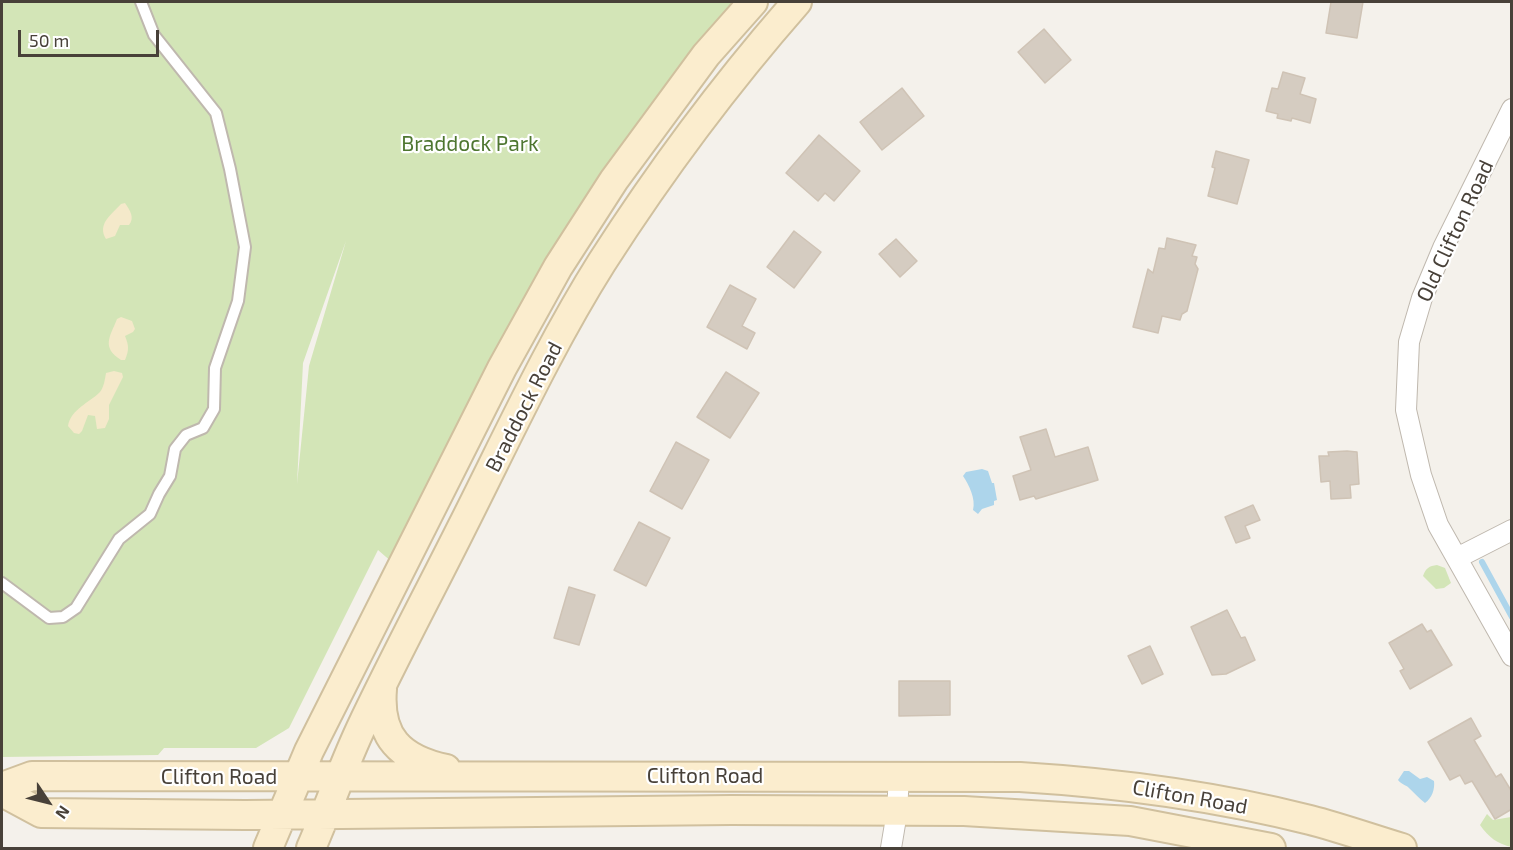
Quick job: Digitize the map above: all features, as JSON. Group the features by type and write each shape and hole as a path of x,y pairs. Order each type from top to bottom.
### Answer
{"main road":[{"name":"Braddock Road","path":"268,849 297,778 502,368 558,267 614,180 706,55 753,2"},
{"name":"Braddock Road","path":"311,849 360,730 520,410 601,263 694,127 750,55 797,2"},
{"path":"382,686 382,714 390,738 396,745 416,760 477,776"},
{"name":"Clifton Road","path":"2,787 32,776 297,778 899,775 1031,777 1096,781 1170,792 1311,820 1402,849"},
{"name":"Clifton Road","path":"2,792 41,813 964,811 1130,821 1271,849"}],"street":[{"name":"Old Clifton Road","path":"1512,109 1443,248 1422,298 1410,342 1407,373 1408,418 1421,475 1438,525 1512,656"},
{"path":"1457,558 1512,530"},
{"path":"891,849 897,812 899,775"}],"lane":[{"path":"2,583 49,618 63,617 76,608 118,539 150,514 170,477 175,449 186,435 203,428 214,409 215,368 238,301 245,247 230,169 216,113 154,35 141,2"}],"green space":[{"name":"Braddock Park","path":"2,2 756,2 614,180 401,570 378,550 289,728 256,748 164,748 158,755 2,757","holes":["346,241 309,366 297,484 303,363"]},
{"path":"1437,565 1445,568 1451,583 1444,588 1436,589 1423,576 1428,568"},
{"path":"1487,814 1493,820 1511,817 1511,847 1494,839 1480,825"}],"sand":[{"path":"125,203 131,214 131,222 129,225 120,225 115,236 106,239 103,229 106,220 121,204"},
{"path":"121,317 132,321 135,329 125,336 128,348 125,360 115,355 109,346 112,331 117,319"},
{"path":"114,371 122,373 123,377 109,405 109,419 105,428 97,429 95,416 88,415 82,431 79,434 74,433 68,426 73,415 100,392 106,373"}],"water":[{"path":"982,469 988,471 994,483 997,500 994,501 994,505 982,509 978,514 973,510 973,497 963,476 966,472"},
{"path":"1404,771 1409,771 1420,779 1427,777 1434,781 1430,799 1425,803 1398,780"}],"building":[{"path":"1331,2 1363,2 1357,38 1326,33"},
{"path":"1044,29 1071,60 1045,83 1018,52"},
{"path":"1283,72 1305,78 1300,94 1316,99 1310,123 1292,118 1291,121 1277,118 1278,114 1266,111 1272,88 1278,89"},
{"path":"902,88 924,116 882,150 860,122"},
{"path":"819,135 860,171 834,201 825,193 818,201 786,173"},
{"path":"1216,151 1249,160 1237,204 1208,196 1215,168 1212,167"},
{"path":"794,231 821,252 794,288 767,267"},
{"path":"1167,238 1196,245 1192,256 1197,257 1195,264 1198,269 1187,311 1182,314 1180,320 1162,316 1158,333 1133,327 1148,269 1153,273 1159,248 1165,249"},
{"path":"896,239 917,261 900,277 879,254"},
{"path":"730,285 756,299 742,326 755,333 747,349 707,327"},
{"path":"726,372 759,393 730,438 697,417"},
{"path":"1046,429 1055,457 1088,447 1098,480 1036,499 1034,496 1020,500 1013,476 1031,470 1020,437"},
{"path":"676,442 709,460 682,509 650,491"},
{"path":"1328,452 1357,452 1359,484 1350,485 1351,498 1331,499 1330,481 1321,482 1319,456 1329,456"},
{"path":"1253,505 1260,520 1245,526 1250,538 1236,543 1225,517"},
{"path":"639,522 670,538 646,586 614,570"},
{"path":"569,587 595,595 579,645 554,638"},
{"path":"1227,610 1241,638 1245,637 1255,660 1226,674 1212,675 1191,627"},
{"path":"1422,624 1427,632 1431,630 1452,665 1410,689 1400,671 1404,669 1389,643"},
{"path":"1150,646 1163,674 1142,684 1128,656"},
{"path":"899,681 950,681 950,715 899,716"},
{"path":"1471,718 1481,736 1474,740 1496,777 1501,774 1512,792 1512,809 1495,819 1472,781 1465,784 1460,775 1450,780 1428,742"}],"waterway":[{"path":"1482,562 1512,617"}]}
